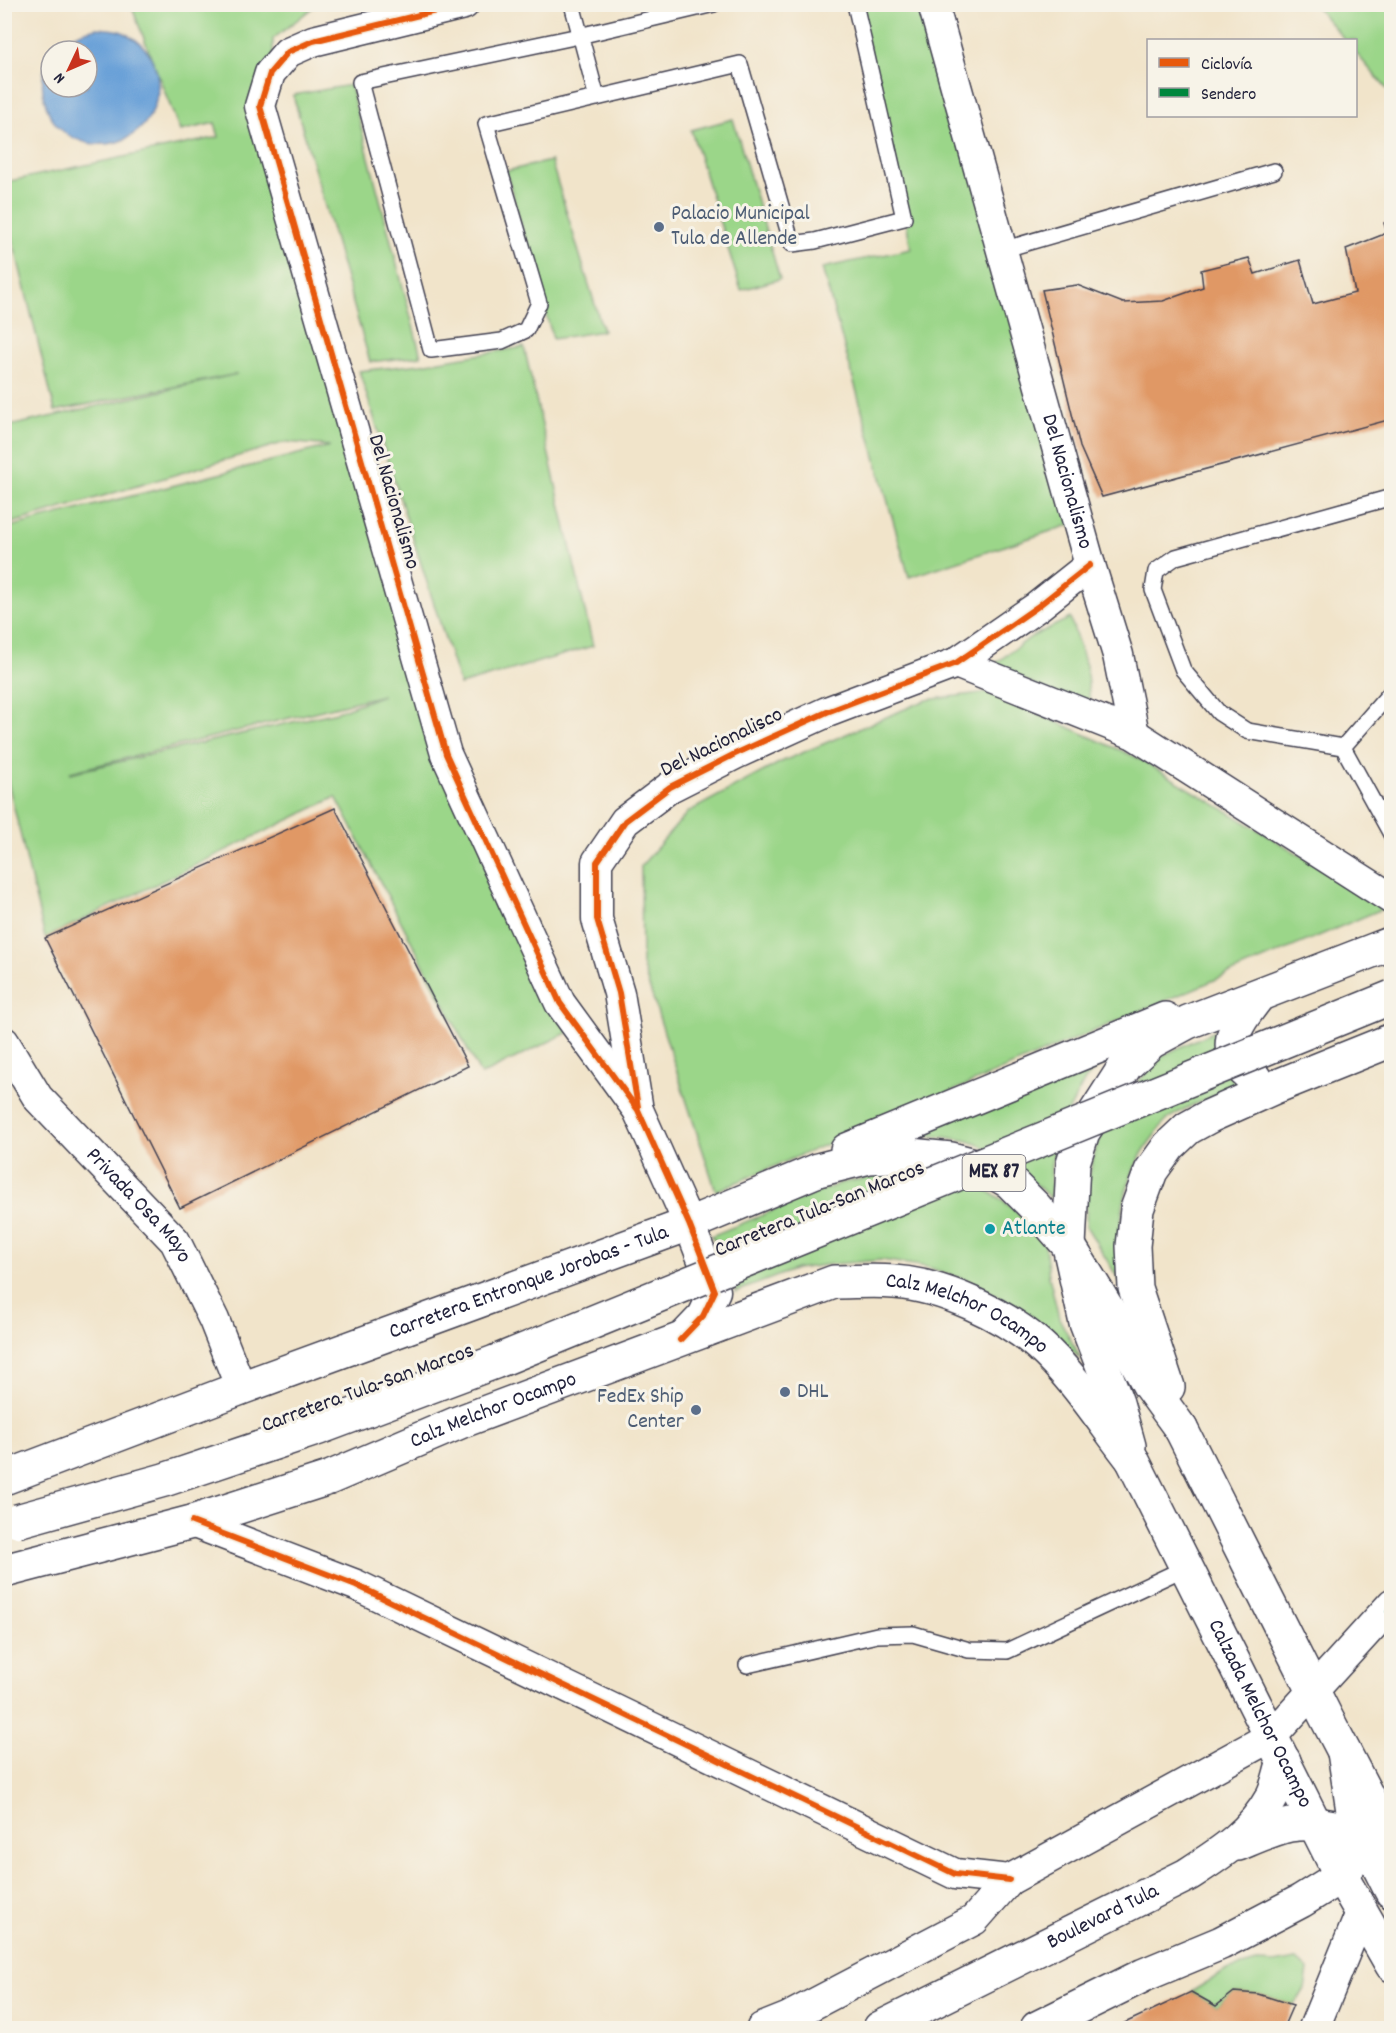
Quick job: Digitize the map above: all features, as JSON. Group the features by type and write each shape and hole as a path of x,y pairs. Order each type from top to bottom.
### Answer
{"main road":[{"path":"1132,1459 1118,1403 1086,1323 1069,1246 1073,1163 1083,1132 1126,1065 1151,1042 1188,1022 1392,944"},
{"path":"1258,996 1237,1024 1233,1035 1232,1052 1242,1070 1256,1079 1275,1086"},
{"name":"Carretera Tula-San Marcos","path":"11,1522 186,1472 319,1428 484,1366 1392,997"},
{"path":"818,1170 840,1152 1165,1019 1188,1022"},
{"path":"1392,1040 1275,1086 1188,1128 1169,1146 1151,1171 1137,1209 1133,1246 1135,1288 1182,1429 1313,1692 1392,1844"},
{"name":"Carretera Entronque Jorobas - Tula","path":"4,1478 240,1388 689,1224 818,1170 869,1157 910,1155 951,1159 986,1168 1010,1182 1036,1208 1069,1246 1107,1308 1149,1385 1182,1429"},
{"name":"Calz Melchor Ocampo","path":"4,1571 192,1522 329,1478 460,1422 834,1282 895,1282 927,1287 967,1302 1003,1320 1039,1345 1071,1380 1132,1459"},
{"name":"Calzada Melchor Ocampo","path":"1132,1459 1341,1876 1392,1965"},
{"name":"Boulevard Tula","path":"880,2028 1187,1875 1230,1848 1253,1825 1273,1796 1278,1748"},
{"path":"1037,2028 1144,1975 1221,1943 1301,1901 1341,1876 1351,1861 1357,1837 1344,1752"},
{"path":"1230,1848 1291,1825 1316,1824 1338,1828 1357,1837 1367,1846 1392,1892"}],"street":[{"name":"Del Nacionalismo","path":"464,4 313,41 288,52 270,73 260,106 446,754 560,1003 638,1110"},
{"name":"Del Nacionalismo","path":"933,4 1090,565 1118,655 1134,734"},
{"name":"Del Nacionalisco","path":"638,1110 619,993 597,919 597,862 625,821 670,787 735,754 827,712 956,663 1037,607 1090,565"},
{"path":"956,663 1134,734 1392,899"},
{"name":"Privada Osa Mayo","path":"4,1042 38,1098 175,1241 214,1320 240,1388"},
{"path":"638,1110 689,1224 715,1291 703,1316 680,1340"},
{"path":"192,1522 356,1585 955,1874 1009,1880"},
{"path":"762,2028 787,2018 974,1920 1009,1880 1278,1748 1313,1692 1392,1604"},
{"path":"1314,2028 1361,1913"}],"lane":[{"path":"572,4 597,99"},
{"path":"714,4 579,36 360,82 431,350 502,341 526,330 539,303 486,123 740,64 792,244 815,241 904,218 855,4"},
{"path":"1002,250 1274,171"},
{"path":"1343,747 1247,731 1219,713 1183,670 1153,590 1156,571 1176,557 1392,497"},
{"path":"1343,747 1392,691"},
{"path":"1343,747 1392,836"},
{"path":"747,1665 878,1635 914,1634 969,1650 1007,1651 1187,1567"}],"green space":[{"path":"131,5 316,5 273,39 274,165 442,754 581,1026 481,1075 336,797 45,938 5,770 5,528 330,446 286,442 5,525 5,427 237,374 55,411 5,208 5,182 219,137 215,123 180,131","holes":["383,695 337,712 70,773"]},
{"path":"859,5 921,5 1079,522 909,577 822,268 911,249 897,168"},
{"path":"1314,5 1391,5 1391,94 1357,54 1357,39 1344,39"},
{"path":"350,85 421,356 370,362 293,95"},
{"path":"733,119 780,279 741,290 691,130"},
{"path":"551,161 603,331 553,339 506,171"},
{"path":"524,347 593,646 460,685 359,371 421,364"},
{"path":"1070,618 1086,666 1091,712 993,665 1031,637"},
{"path":"989,692 1138,758 1387,907 716,1191 642,965 641,866 688,812 781,762 926,700"},
{"path":"1215,1031 1219,1062 1239,1086 1168,1119 1142,1153 1133,1170 1123,1205 1119,1280 1086,1226 1087,1186 1095,1151 1110,1117 1163,1055"},
{"path":"1112,1052 1085,1080 1069,1110 1051,1164 1051,1199 1003,1157 980,1145 953,1138 908,1134"},
{"path":"923,1174 963,1182 986,1190 1009,1206 1044,1237 1049,1276 1059,1318 1081,1359 1023,1310 969,1281 927,1267 882,1260 833,1264 796,1269 736,1292 730,1261 711,1236 841,1183 878,1176"},
{"path":"1296,1959 1308,1970 1305,1989 1293,2005 1258,1994 1234,1992 1216,2006 1191,1992 1227,1970 1257,1962 1275,1963"}],"water":[{"path":"97,28 112,29 120,31 141,44 153,62 158,82 156,102 147,120 132,135 113,143 88,143 76,139 56,124 46,106 44,99 99,99 99,39 68,39"}],"building":[{"path":"1392,220 1392,419 1102,497 1080,447 1042,290 1077,285 1123,303 1163,301 1203,287 1201,270 1249,258 1255,274 1300,260 1313,304 1355,293 1346,249 1387,233 1384,223"},
{"path":"335,808 468,1066 180,1208 45,938"},
{"path":"1191,1992 1216,2006 1234,1992 1258,1994 1293,2005 1283,2028 1114,2028"}],"marked path":[{"path":"1386,1610 1392,1612"}],"cycle path":[{"path":"464,4 313,41 288,52 270,73 260,106 446,754 560,1003 638,1110 689,1224 715,1291 703,1316 680,1340"},
{"path":"638,1107 619,993 597,919 597,862 625,821 670,787 735,754 827,712 956,663 1037,607 1090,565"},
{"path":"192,1522 356,1585 955,1874 1009,1880"}],"place":[{"name":"Palacio Municipal Tula de Allende","path":"659,227"},
{"name":"Atlante","path":"990,1229"},
{"name":"DHL","path":"785,1392"},
{"name":"FedEx Ship Center","path":"696,1410"}]}
